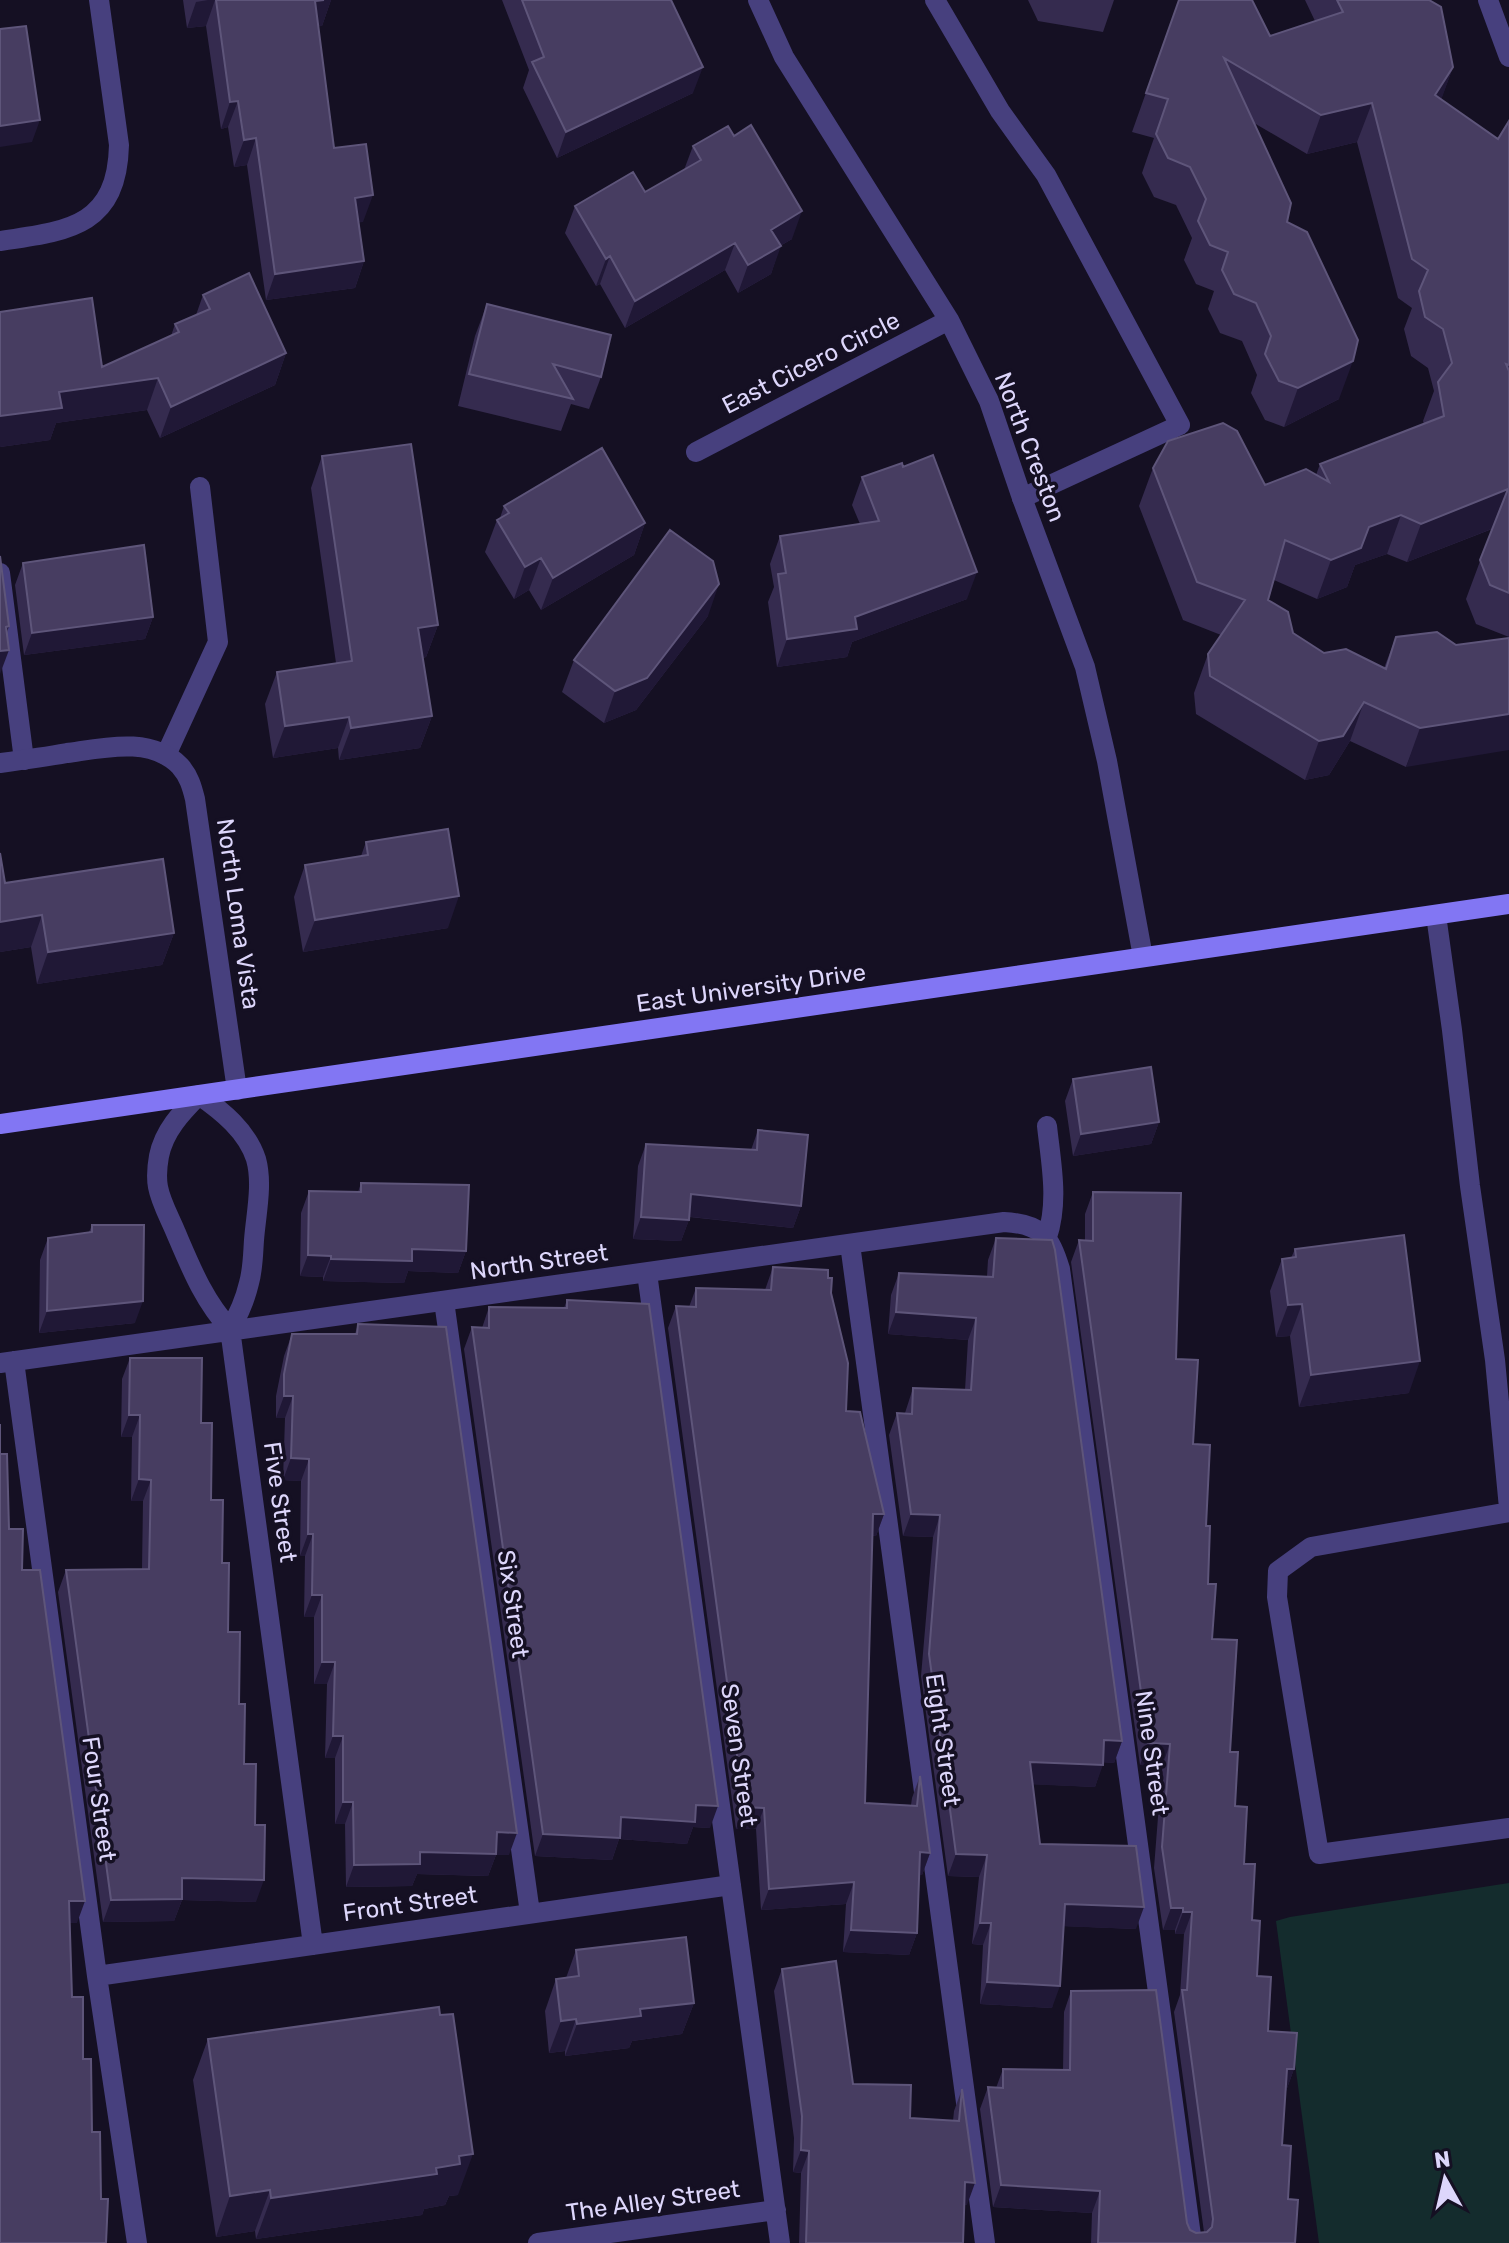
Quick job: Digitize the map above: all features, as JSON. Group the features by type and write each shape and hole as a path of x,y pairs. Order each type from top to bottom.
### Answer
{"main road":[{"name":"East University Drive","path":"0,1124 1509,904"}],"street":[{"path":"0,241 45,234 87,219 103,204 113,186 119,167 119,145 99,0"},
{"name":"North Creston","path":"758,0 784,57 949,320 989,401 1085,667 1107,761 1143,957"},
{"path":"935,0 1000,111 1046,175 1180,425 1022,498"},
{"path":"1488,0 1509,57"},
{"name":"East Cicero Circle","path":"696,452 949,320"},
{"path":"0,763 114,746 149,749 166,755 218,642 200,487"},
{"path":"0,573 24,760"},
{"name":"North Loma Vista","path":"166,755 180,766 190,781 195,799 237,1090"},
{"path":"1436,915 1470,1186 1502,1361 1509,1510 1311,1547 1278,1571 1277,1597 1319,1854 1509,1828"},
{"path":"199,1095 218,1108 246,1139 255,1158 259,1178 250,1280 242,1308 230,1329"},
{"name":"Five Street","path":"199,1095 167,1133 159,1153 156,1174 162,1199 200,1288 230,1329 313,1945"},
{"path":"1047,1126 1054,1210 1047,1237"},
{"name":"North Street","path":"7,1362 1004,1222 1034,1228 1047,1237"},
{"name":"Nine Street","path":"1047,1237 1060,1269 1192,2243"},
{"name":"Eight Street","path":"850,1244 985,2243"},
{"name":"Seven Street","path":"647,1273 780,2243"},
{"name":"Six Street","path":"444,1301 530,1913"},
{"name":"Four Street","path":"7,1362 137,2243"},
{"name":"Front Street","path":"97,1976 731,1885"},
{"name":"The Alley Street","path":"538,2243 572,2241 776,2210"}],"green space":[{"path":"1509,1883 1509,2243 1319,2243 1276,1921"}],"building":[{"path":"216,0 324,0 315,1 334,148 366,144 373,195 355,198 364,261 275,274 256,138 244,140 238,101 230,102"},
{"path":"522,0 671,0 703,67 566,132 532,62 544,57"},
{"path":"1179,0 1252,0 1270,36 1343,12 1337,0 1429,0 1441,7 1453,67 1435,95 1498,139 1509,121 1509,365 1506,364 1509,371 1509,593 1490,585 1480,560 1508,489 1421,524 1401,515 1369,527 1361,548 1331,560 1285,540 1268,600 1288,612 1293,633 1324,653 1346,649 1386,669 1396,637 1437,632 1456,645 1509,638 1509,714 1420,728 1364,702 1343,736 1319,741 1210,676 1208,654 1245,600 1197,582 1153,468 1168,441 1223,423 1237,431 1265,485 1306,469 1329,482 1320,464 1444,416 1438,382 1452,363 1443,329 1425,317 1419,291 1428,270 1412,259 1372,103 1321,115 1224,58 1291,203 1287,222 1307,232 1358,340 1353,361 1298,388 1279,381 1265,354 1271,336 1256,303 1234,294 1222,270 1228,252 1210,245 1198,221 1206,199 1190,167 1168,158 1156,134 1168,99 1146,93"},
{"path":"26,26 40,120 0,126 0,29"},
{"path":"751,125 802,211 771,230 781,246 748,265 735,243 635,301 610,256 606,259 575,206 633,172 645,192 701,160 693,146 728,126 734,136"},
{"path":"249,273 286,353 171,407 158,378 59,392 62,408 0,416 0,312 92,298 102,367 179,332 175,324 210,309 203,295"},
{"path":"487,304 611,335 601,377 553,364 573,399 469,374"},
{"path":"411,444 438,625 418,628 432,716 351,728 349,717 285,726 277,672 352,661 322,456"},
{"path":"602,448 645,523 553,578 541,558 525,567 497,520 509,513 504,506"},
{"path":"933,455 977,572 855,617 857,629 787,639 778,574 786,573 780,536 879,521 862,477 902,463 903,467"},
{"path":"670,530 713,561 719,584 647,678 615,691 574,660"},
{"path":"144,545 153,617 32,633 23,563"},
{"path":"0,556 9,650 0,651"},
{"path":"448,829 459,896 315,920 305,865 368,855 366,842"},
{"path":"0,853 5,883 163,859 174,933 48,952 42,915 0,922"},
{"path":"1151,1067 1159,1122 1081,1134 1073,1079"},
{"path":"758,1130 808,1135 801,1206 691,1194 689,1220 641,1217 646,1144 757,1150"},
{"path":"361,1183 469,1185 466,1251 412,1249 412,1261 331,1259 331,1256 308,1255 309,1191 361,1192"},
{"path":"1093,1192 1181,1193 1176,1359 1198,1360 1193,1444 1210,1445 1206,1526 1210,1526 1208,1584 1216,1584 1212,1639 1237,1640 1230,1752 1238,1752 1235,1806 1247,1807 1244,1864 1255,1864 1252,1920 1260,1921 1257,1976 1271,1977 1268,2031 1297,2033 1294,2069 1287,2069 1282,2145 1291,2146 1288,2199 1298,2200 1295,2243 1098,2243 1100,2191 1001,2185 988,2087 1003,2088 1003,2069 1070,2070 1071,1991 1156,1990 1187,2223 1190,2230 1196,2233 1207,2232 1212,2227 1182,1990 1187,1990 1192,1912 1171,1908 1162,1847 1170,1744 1148,1743 1079,1240 1093,1241"},
{"path":"92,1225 144,1225 143,1301 47,1311 48,1238 92,1232"},
{"path":"1404,1235 1420,1361 1311,1375 1302,1304 1288,1305 1282,1259 1296,1257 1295,1249"},
{"path":"996,1238 1052,1240 1055,1250 1122,1741 1104,1740 1103,1765 1030,1762 1040,1844 1136,1846 1144,1907 1065,1904 1060,1986 987,1982 991,1923 980,1923 987,1855 956,1854 929,1654 940,1515 911,1514 897,1413 912,1414 913,1388 971,1390 976,1318 896,1312 899,1273 993,1277"},
{"path":"773,1267 828,1270 828,1278 832,1278 831,1293 848,1363 846,1411 860,1412 884,1514 873,1514 865,1803 917,1806 920,1776 930,1853 920,1852 917,1933 851,1930 854,1882 769,1889 764,1808 744,1807 676,1306 696,1307 696,1288 771,1290"},
{"path":"567,1300 649,1304 718,1806 696,1805 695,1822 621,1817 620,1838 543,1834 472,1327 489,1328 489,1307 567,1308"},
{"path":"358,1324 446,1327 517,1833 497,1832 496,1854 420,1852 420,1864 354,1865 353,1802 343,1802 343,1736 333,1736 335,1662 322,1662 322,1595 312,1595 313,1534 308,1534 309,1459 291,1458 293,1396 284,1396 284,1374 292,1334 357,1334"},
{"path":"130,1358 202,1358 201,1423 212,1423 211,1500 223,1500 222,1563 229,1563 228,1632 240,1632 239,1704 245,1704 244,1764 256,1764 255,1825 265,1825 264,1880 182,1878 182,1899 111,1900 66,1570 149,1569 151,1480 139,1479 140,1415 129,1415"},
{"path":"0,1454 7,1454 9,1529 23,1529 22,1570 40,1570 85,1901 69,1901 72,1997 83,1997 83,2059 91,2059 92,2132 100,2132 101,2199 108,2199 106,2243 0,2243"},
{"path":"686,1937 694,2003 640,2009 641,2016 577,2024 576,2019 561,2021 556,1979 579,1976 576,1950"},
{"path":"836,1961 853,2084 911,2085 910,2118 959,2121 962,2089 975,2183 965,2182 963,2243 806,2243 809,2151 801,2150 802,2116 782,1969"},
{"path":"439,2007 440,2015 453,2014 473,2154 459,2156 460,2164 436,2168 437,2174 271,2198 270,2190 230,2196 208,2039"}]}
